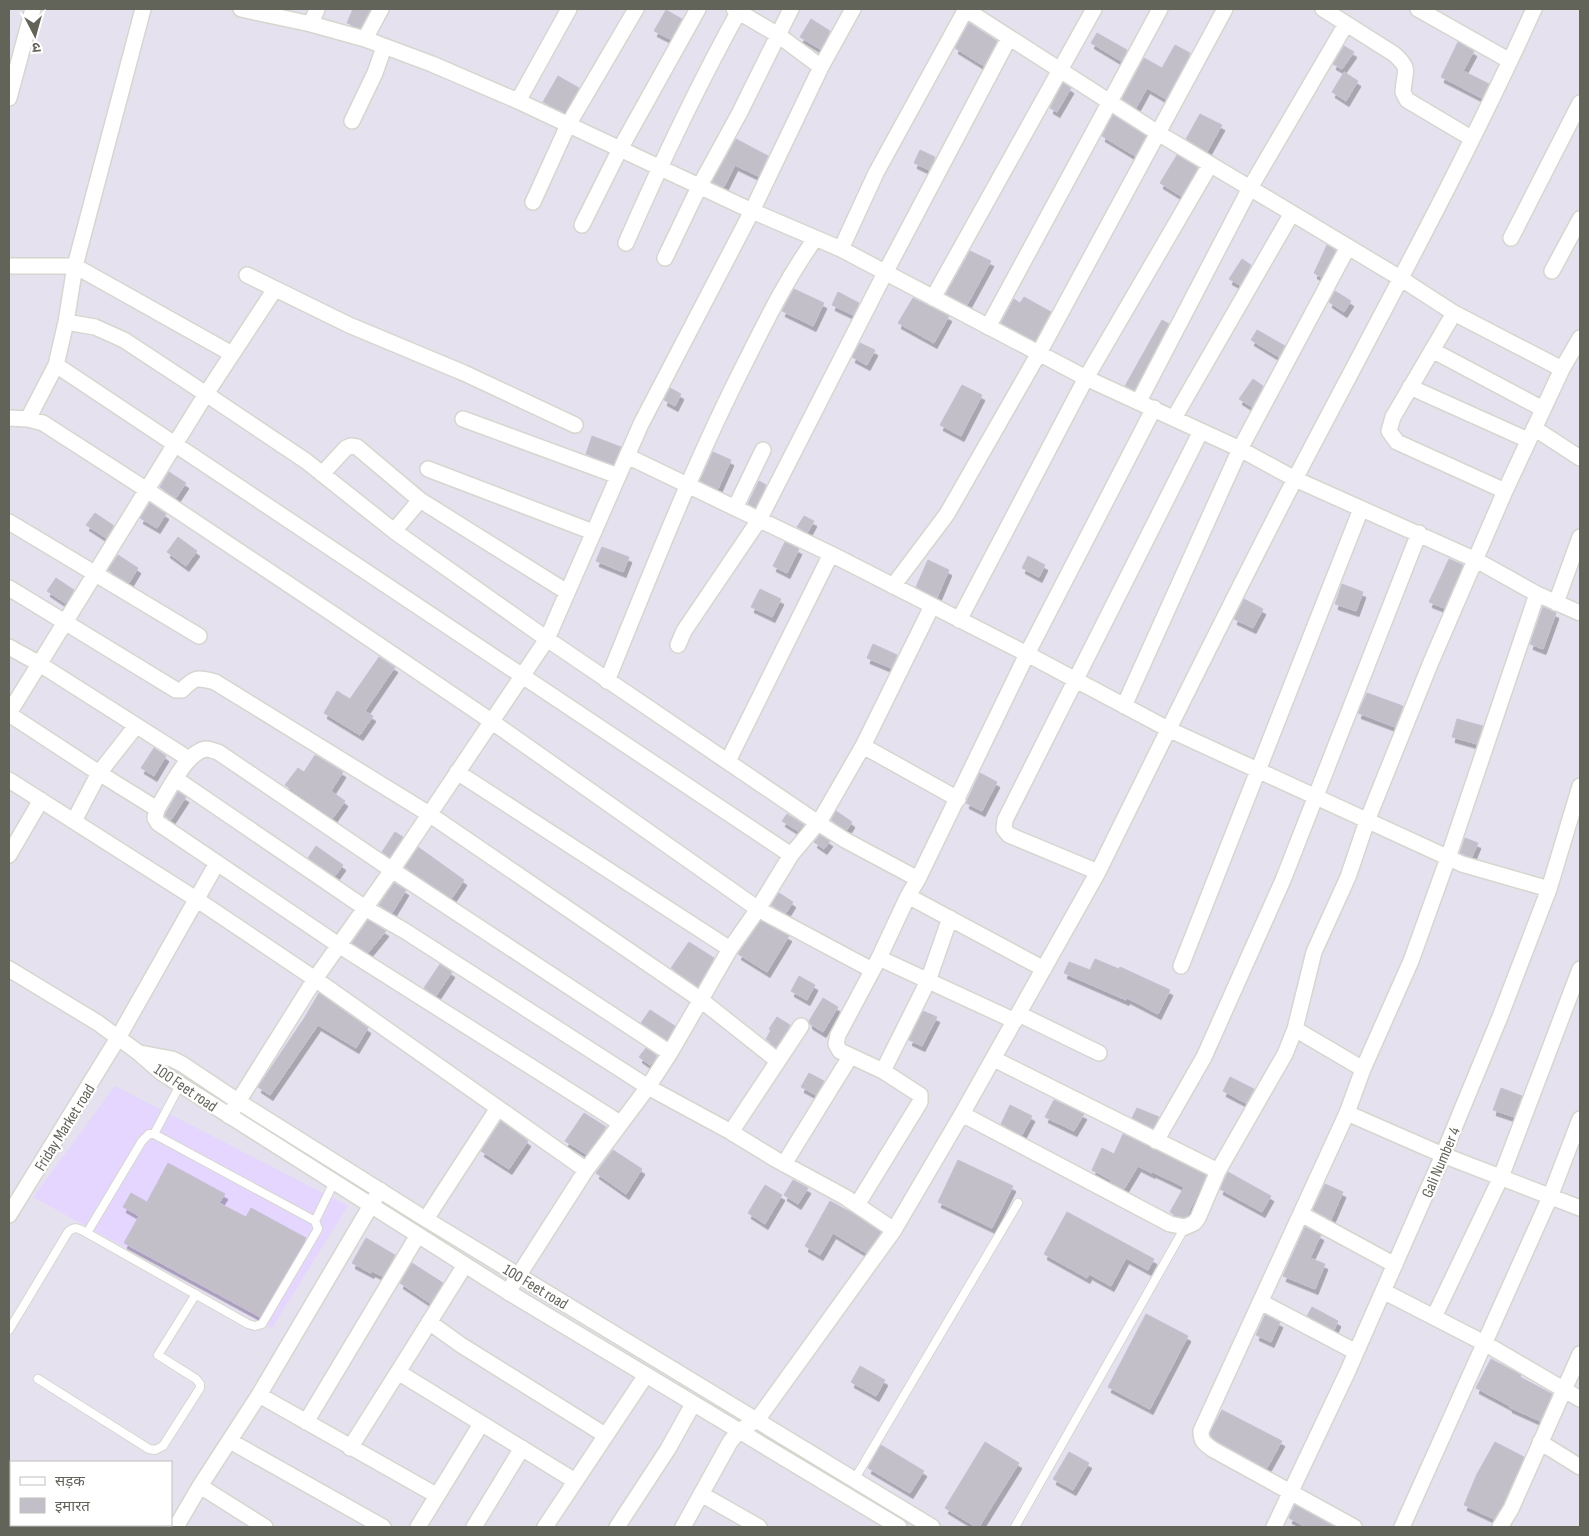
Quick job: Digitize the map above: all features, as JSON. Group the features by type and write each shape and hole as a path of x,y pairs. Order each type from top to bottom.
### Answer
{"street":[{"path":"9,98 33,9"},
{"path":"28,419 56,365 66,322 75,266 143,9"},
{"path":"241,9 311,24 365,39 432,64 518,101 699,187 815,240 840,249 1086,378 1240,449 1295,479 1476,560 1537,594 1580,613"},
{"path":"311,24 317,9"},
{"path":"365,39 381,9"},
{"path":"518,101 569,9"},
{"path":"533,202 568,125 636,9"},
{"path":"582,225 620,149 698,9"},
{"path":"665,258 699,187 739,114 791,9"},
{"path":"229,1116 315,980 392,870 547,639 641,424 752,211 821,67 853,9"},
{"path":"840,249 876,174 966,9 1158,133 1400,278 1454,313 1562,369"},
{"path":"933,298 1094,9"},
{"path":"988,327 1160,9"},
{"path":"893,586 947,514 1039,353 1225,9"},
{"path":"1323,9 1394,54 1404,63 1407,71 1403,92 1407,100 1472,138"},
{"path":"1418,9 1510,62"},
{"path":"683,1527 730,1442 740,1431 757,1420 894,1230 994,1059 1098,872 1168,729 1295,479 1472,138 1534,9"},
{"path":"626,243 660,167 738,10 778,35 821,67"},
{"path":"1139,401 1250,188 1346,24"},
{"path":"678,645 684,632 759,520 885,273 1004,47 1010,39"},
{"path":"352,121 375,73 384,47"},
{"path":"1511,238 1580,104"},
{"path":"959,620 1086,378 1210,165"},
{"path":"1174,418 1292,213"},
{"path":"1552,271 1580,219"},
{"path":"607,680 688,484 719,415 770,312 796,266 815,240"},
{"path":"1124,706 1240,449 1348,247"},
{"path":"9,266 75,266 232,354"},
{"path":"247,275 349,325 464,373 575,425"},
{"path":"158,809 99,773 9,713 38,663 206,394 275,289"},
{"path":"1454,313 1393,417 1389,431 1397,442 1504,491"},
{"path":"66,322 95,327 124,340 306,462 394,531 607,680 844,840 918,879"},
{"path":"962,1114 1170,1224 1185,1227 1194,1223 1198,1218 1218,1171 1242,1126 1276,1072 1295,1029 1314,952 1348,877 1367,821 1431,662 1504,491 1562,369 1580,338"},
{"path":"1432,350 1544,409"},
{"path":"56,365 791,855"},
{"path":"1410,387 1531,434 1580,458"},
{"path":"857,1205 920,1102 920,1095 883,1071 840,1051 836,1044 838,1035 876,964 1027,654 1154,408"},
{"path":"9,418 28,419 43,424 147,490 491,721 758,909 876,964 928,981 1099,1053"},
{"path":"463,419 618,476"},
{"path":"1098,872 1009,835 1004,829 1005,820 1201,431"},
{"path":"322,474 346,448 351,446 357,447 420,500 567,592"},
{"path":"735,508 763,450"},
{"path":"627,456 831,554 1027,654 1168,729 1462,864 1549,889"},
{"path":"428,469 593,532"},
{"path":"394,531 420,500"},
{"path":"1181,966 1259,771 1360,509"},
{"path":"9,522 199,636"},
{"path":"1156,1141 1204,1057 1283,880 1419,533"},
{"path":"1556,603 1580,537"},
{"path":"728,761 831,554"},
{"path":"9,588 176,690 182,690 190,682 198,678 215,682 429,814 701,1000 778,1061"},
{"path":"1354,1527 1212,1449 1203,1442 1201,1438 1202,1431 1301,1214 1411,962 1537,594"},
{"path":"508,1292 586,1170 648,1087 670,1053 730,949 758,909 791,855 818,823 863,746 932,606"},
{"path":"9,647 38,663 189,759"},
{"path":"74,822 99,773 136,726"},
{"path":"863,746 958,798"},
{"path":"620,1124 340,946 158,823 154,818 158,809 189,759 197,753 208,749 218,752 392,870 670,1053"},
{"path":"457,772 730,949"},
{"path":"176,779 365,908 405,931 648,1087 845,1197 894,1230"},
{"path":"9,780 196,899 586,1170"},
{"name":"Gali Number 4","path":"1274,1527 1356,1352 1443,1155 1500,1017 1549,889 1580,786"},
{"path":"9,855 41,800"},
{"name":"Friday Market road","path":"9,1215 118,1038 217,863"},
{"path":"908,896 1044,968"},
{"path":"883,1071 928,981 950,918"},
{"name":"100 Feet road","path":"9,969 98,1023 180,1085 508,1292 899,1527"},
{"path":"1434,1317 1501,1177 1580,969"},
{"path":"731,1132 801,1026"},
{"path":"1295,1029 1363,1069"},
{"name":"100 Feet road","path":"139,1053 172,1059 182,1064 239,1102 426,1219 932,1527"},
{"path":"784,1164 850,1057"},
{"path":"994,1059 1218,1171"},
{"path":"426,1219 498,1108"},
{"path":"1346,1113 1443,1155 1580,1208"},
{"path":"1402,1527 1486,1344 1550,1197 1580,1119"},
{"path":"176,1527 200,1486 260,1395 380,1190"},
{"path":"1301,1214 1394,1265"},
{"path":"306,1422 418,1235"},
{"path":"350,1448 465,1265"},
{"path":"1383,1291 1486,1344 1580,1399"},
{"path":"1261,1302 1356,1352"},
{"path":"429,1322 461,1345 606,1435"},
{"path":"1500,1527 1511,1510 1580,1354"},
{"path":"398,1372 575,1481"},
{"path":"545,1527 646,1375"},
{"path":"260,1395 436,1496"},
{"path":"617,1527 668,1449 693,1404"},
{"path":"418,1527 481,1424"},
{"path":"230,1441 383,1527"},
{"path":"1540,1442 1580,1467"},
{"path":"474,1527 522,1448"},
{"path":"200,1486 246,1522 265,1527"},
{"path":"701,1494 760,1527"}],"lane":[{"path":"154,1134 180,1085"},
{"path":"9,1330 68,1232 76,1227 251,1326 262,1324 318,1228 315,1221 154,1134 149,1134 142,1141 87,1233"},
{"path":"315,1221 334,1182"},
{"path":"854,1480 1018,1203"},
{"path":"1015,1527 1185,1227"},
{"path":"38,1379 149,1449 160,1449 200,1388 200,1384 196,1379 158,1355 196,1294"}],"shaded area":[{"path":"115,1086 348,1206 272,1328 33,1197"}],"building":[{"path":"353,9 371,9 360,28 347,23"},
{"path":"666,10 682,19 670,39 654,31"},
{"path":"811,19 830,31 820,49 800,37"},
{"path":"969,23 997,41 984,66 955,48"},
{"path":"1097,33 1127,50 1121,61 1091,43"},
{"path":"1458,42 1474,51 1463,71 1489,84 1482,98 1441,77"},
{"path":"1175,45 1190,53 1166,99 1147,88 1136,108 1122,99 1144,58 1162,68"},
{"path":"1344,46 1354,52 1342,69 1333,64"},
{"path":"1344,72 1358,81 1346,101 1332,92"},
{"path":"558,76 579,88 564,112 543,102"},
{"path":"1063,83 1071,88 1057,112 1050,108"},
{"path":"1200,114 1222,125 1207,152 1186,139"},
{"path":"1113,115 1146,136 1135,156 1102,136"},
{"path":"736,139 768,156 758,176 735,165 724,187 712,182"},
{"path":"920,150 935,157 929,170 914,163"},
{"path":"1177,155 1198,168 1181,196 1160,183"},
{"path":"1327,245 1336,250 1321,277 1314,273"},
{"path":"970,251 991,261 967,305 946,294"},
{"path":"1242,259 1251,265 1240,285 1229,279"},
{"path":"794,289 824,303 813,326 782,311"},
{"path":"1335,291 1351,301 1344,312 1329,302"},
{"path":"838,292 859,303 853,315 832,305"},
{"path":"1024,297 1051,312 1035,341 1001,323 1014,299 1020,303"},
{"path":"913,298 949,316 934,343 898,323"},
{"path":"1162,320 1169,324 1134,390 1125,386"},
{"path":"1257,330 1285,346 1279,357 1251,340"},
{"path":"860,343 875,350 867,365 852,357"},
{"path":"1253,379 1263,386 1252,407 1239,399"},
{"path":"962,385 982,395 961,436 940,425"},
{"path":"670,388 681,394 675,406 664,400"},
{"path":"592,436 621,447 613,464 586,454"},
{"path":"713,452 731,460 718,489 700,481"},
{"path":"169,472 186,483 176,498 160,487"},
{"path":"759,481 766,485 755,507 748,504"},
{"path":"150,503 166,514 157,528 140,518"},
{"path":"95,513 114,526 106,538 86,525"},
{"path":"804,516 814,521 808,532 797,527"},
{"path":"178,537 197,551 186,566 167,552"},
{"path":"785,542 799,549 787,573 773,566"},
{"path":"602,547 629,557 623,572 596,561"},
{"path":"118,555 138,568 129,583 108,570"},
{"path":"1028,556 1045,565 1039,577 1022,568"},
{"path":"1449,559 1463,565 1444,608 1429,602"},
{"path":"928,560 949,570 937,598 916,587"},
{"path":"56,578 74,590 65,603 47,591"},
{"path":"1342,584 1363,592 1356,611 1335,604"},
{"path":"760,589 781,599 772,617 751,607"},
{"path":"1244,599 1263,609 1253,628 1234,619"},
{"path":"1543,607 1556,613 1543,649 1530,644"},
{"path":"873,644 897,655 891,668 867,658"},
{"path":"379,657 395,667 365,711 373,716 360,735 324,713 337,691 350,699"},
{"path":"1367,693 1403,706 1395,727 1358,713"},
{"path":"1457,719 1483,726 1477,744 1452,737"},
{"path":"154,748 166,756 154,776 141,768"},
{"path":"315,755 343,772 331,791 345,801 333,818 285,785 298,768 304,772"},
{"path":"980,773 997,782 982,811 966,803"},
{"path":"178,792 186,797 171,820 165,816"},
{"path":"836,811 852,822 847,830 831,820"},
{"path":"787,814 804,825 798,831 782,821"},
{"path":"395,832 403,837 389,857 382,852"},
{"path":"820,835 830,841 824,849 814,842"},
{"path":"1465,838 1478,843 1472,857 1460,853"},
{"path":"316,846 343,865 335,876 308,858"},
{"path":"418,847 464,880 452,898 405,867"},
{"path":"394,883 406,890 392,913 379,905"},
{"path":"779,893 793,902 786,913 771,905"},
{"path":"368,920 386,931 368,953 352,943"},
{"path":"761,921 789,936 767,972 738,954"},
{"path":"689,942 714,958 698,986 671,968"},
{"path":"1095,959 1119,969 1120,967 1170,990 1158,1014 1127,998 1126,1000 1064,973 1069,962 1090,970"},
{"path":"440,964 452,972 436,996 424,988"},
{"path":"799,976 815,985 807,1000 791,991"},
{"path":"319,993 368,1028 356,1048 318,1025 270,1095 258,1087"},
{"path":"823,998 838,1007 823,1032 810,1024 809,1021"},
{"path":"650,1010 675,1026 667,1040 641,1023"},
{"path":"923,1011 937,1017 922,1046 909,1040"},
{"path":"777,1017 790,1025 776,1047 766,1039 771,1030 769,1029"},
{"path":"646,1048 657,1056 650,1065 639,1057"},
{"path":"809,1073 824,1081 816,1095 801,1087"},
{"path":"1230,1077 1254,1089 1246,1103 1223,1091"},
{"path":"1501,1088 1522,1096 1514,1117 1493,1110"},
{"path":"1054,1100 1084,1114 1074,1131 1045,1117"},
{"path":"1010,1105 1032,1116 1022,1135 1001,1124"},
{"path":"1137,1108 1159,1117 1153,1128 1132,1118"},
{"path":"584,1113 606,1127 586,1154 565,1141"},
{"path":"501,1121 528,1141 509,1169 481,1151"},
{"path":"1123,1134 1206,1175 1187,1216 1176,1216 1170,1212 1184,1187 1138,1166 1124,1189 1092,1170 1102,1148 1114,1154"},
{"path":"613,1150 642,1169 626,1194 596,1173"},
{"path":"958,1160 1013,1186 992,1228 938,1202"},
{"path":"168,1163 225,1194 219,1203 246,1217 251,1208 306,1238 260,1317 124,1243 139,1216 123,1207 131,1193 147,1202"},
{"path":"1228,1172 1271,1196 1262,1212 1220,1189"},
{"path":"793,1180 808,1188 798,1204 784,1195"},
{"path":"1325,1184 1343,1192 1331,1220 1313,1210"},
{"path":"765,1185 782,1195 765,1224 748,1213"},
{"path":"830,1201 881,1232 866,1253 833,1233 820,1255 805,1246"},
{"path":"1067,1212 1154,1259 1148,1270 1126,1258 1111,1286 1089,1274 1087,1278 1044,1254"},
{"path":"1305,1227 1321,1235 1310,1258 1325,1264 1315,1289 1283,1276"},
{"path":"366,1238 395,1255 382,1276 372,1271 371,1273 352,1263"},
{"path":"412,1263 443,1283 430,1303 400,1283"},
{"path":"1312,1307 1338,1321 1334,1330 1307,1316"},
{"path":"1146,1314 1188,1336 1150,1409 1108,1387"},
{"path":"1265,1315 1280,1322 1271,1342 1256,1335"},
{"path":"1491,1359 1552,1394 1540,1421 1509,1407 1476,1388"},
{"path":"860,1366 885,1380 876,1396 851,1382"},
{"path":"1222,1410 1282,1441 1267,1468 1211,1436 1210,1433"},
{"path":"985,1442 1019,1463 979,1527 976,1527 945,1508"},
{"path":"1495,1442 1524,1457 1503,1505 1494,1519 1464,1505 1477,1474"},
{"path":"881,1445 924,1471 910,1493 868,1468"},
{"path":"1069,1452 1089,1463 1073,1490 1053,1479"},
{"path":"1295,1505 1335,1527 1306,1527 1289,1518"}]}
